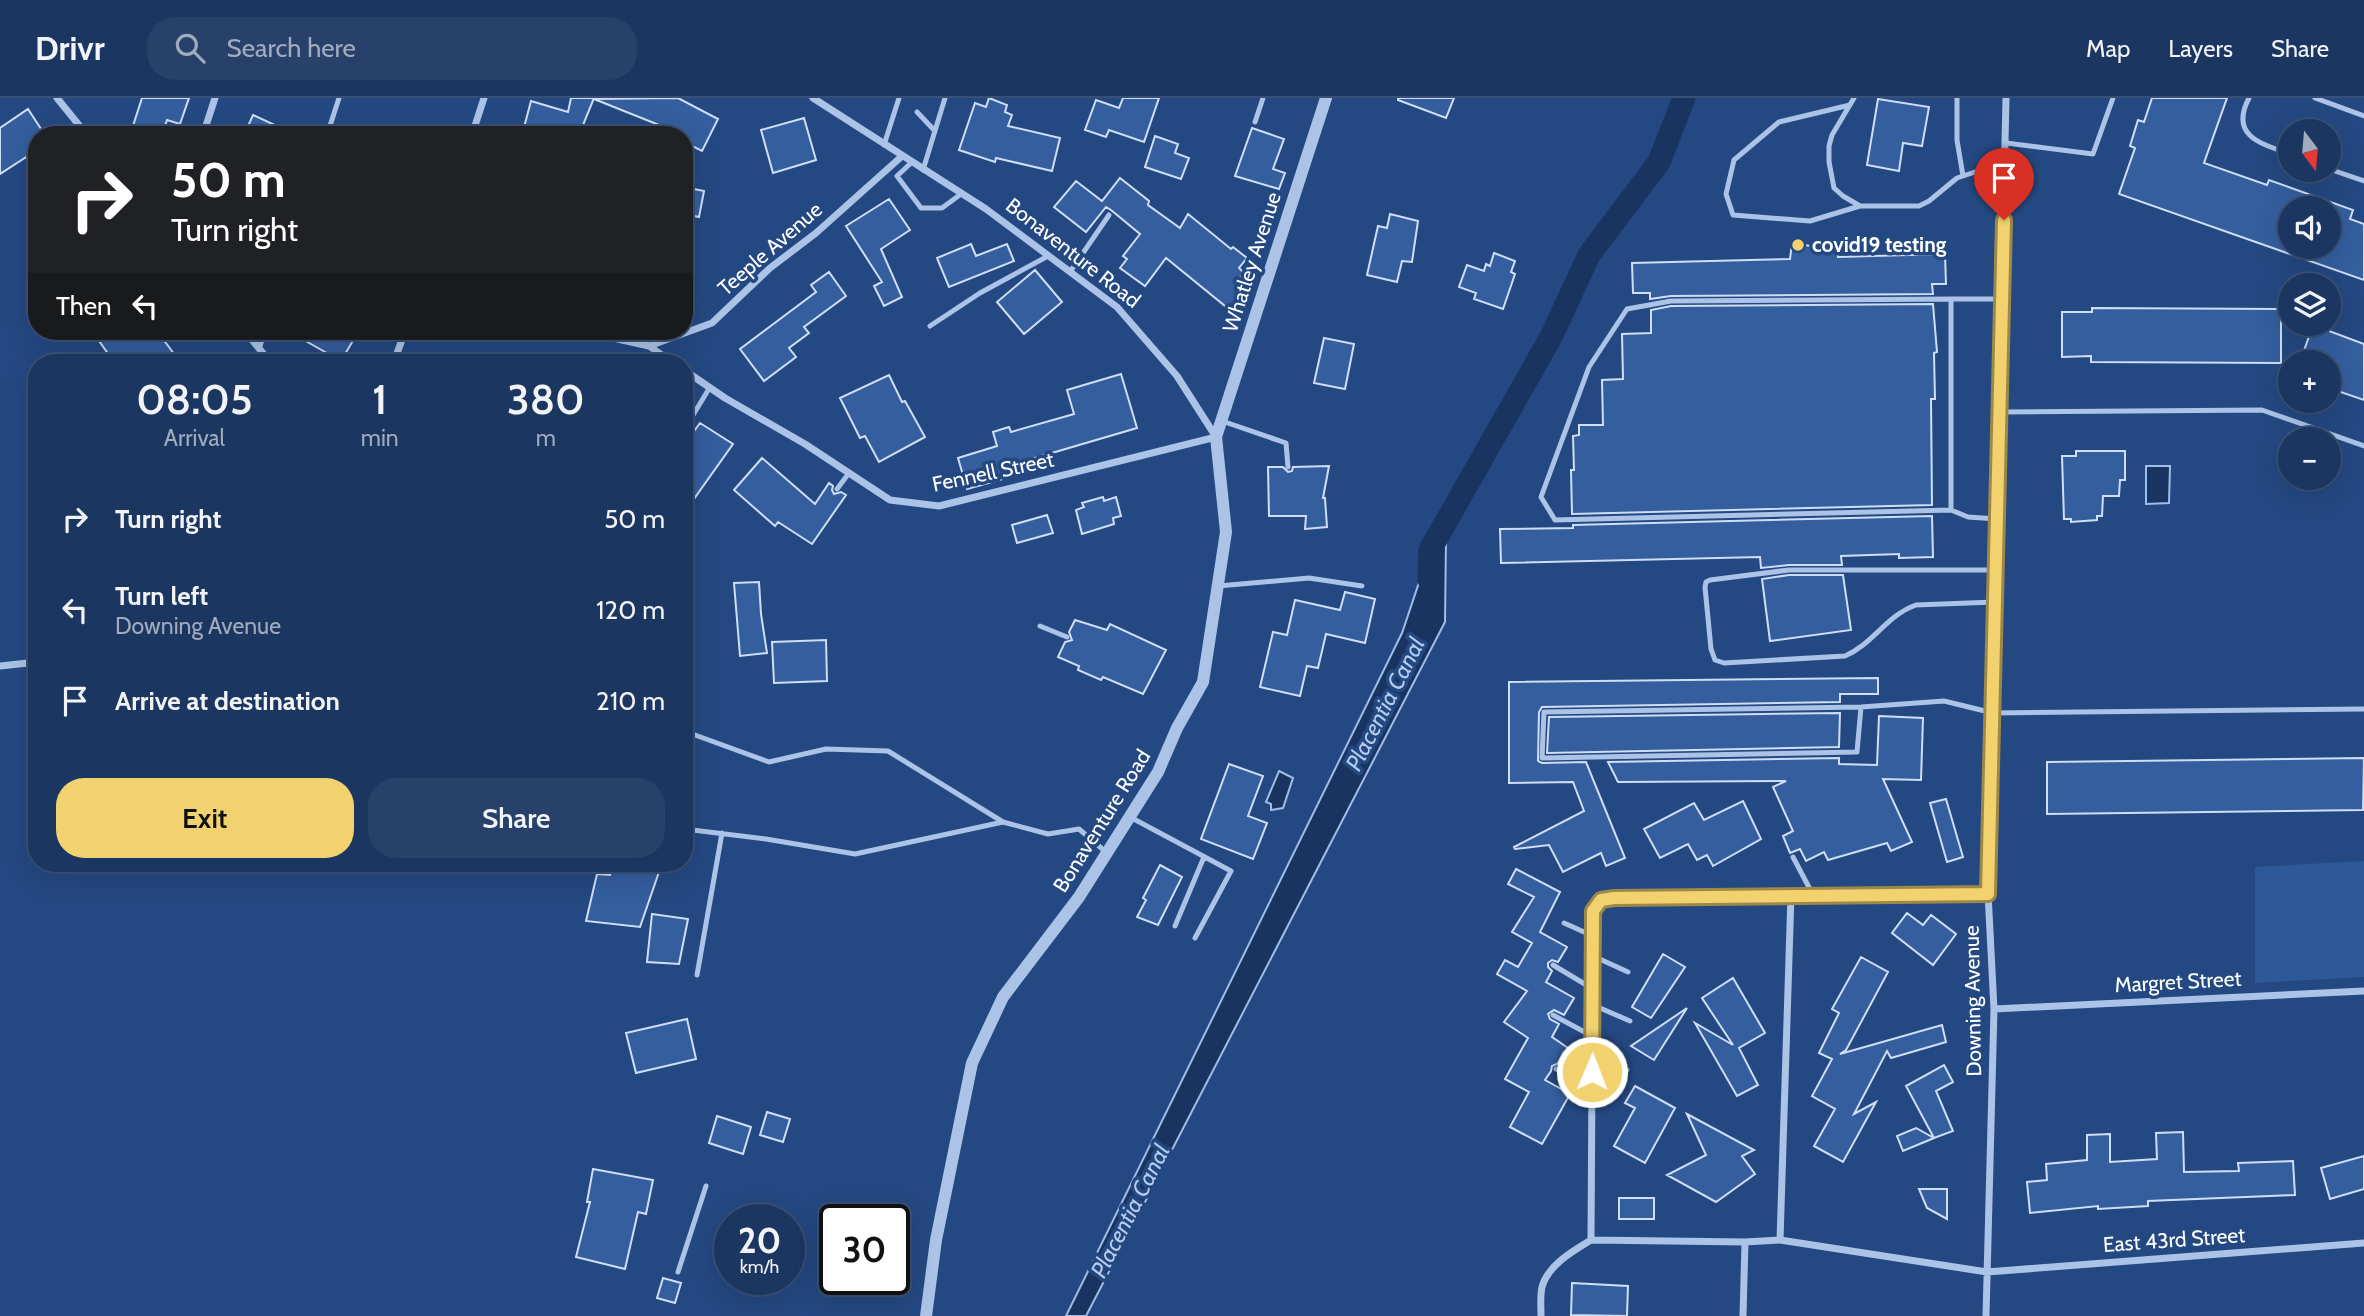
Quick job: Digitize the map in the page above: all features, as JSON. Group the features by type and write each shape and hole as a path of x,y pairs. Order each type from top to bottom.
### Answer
{"street":[{"path":"57,98 80,126"},
{"path":"206,126 215,98"},
{"path":"475,126 484,98"},
{"name":"Bonaventure Road","path":"813,98 901,157 986,209 1117,307 1177,376 1216,437 1226,532 1203,682 1177,728 1158,772 1080,897 1003,997 972,1063 936,1240 926,1316"},
{"name":"Whatley Avenue","path":"1216,437 1326,98"},
{"name":"Downing Avenue","path":"1986,1316 1994,1009 1988,894 2007,98"},
{"name":"Teeple Avenue","path":"693,330 712,323 770,268 816,233 901,157"},
{"path":"252,340 263,354"},
{"path":"622,340 649,346 661,354"},
{"name":"Teeple Avenue","path":"649,346 665,340"},
{"name":"Fennell Street","path":"693,376 890,500 939,506 1216,437"},
{"path":"0,666 28,663"},
{"path":"1541,1316 1542,1287 1554,1267 1572,1251 1591,1240 1593,911 1601,900 1988,894"},
{"path":"1780,1240 1791,895"},
{"name":"Margret Street","path":"1994,1009 2364,991"},
{"name":"East 43rd Street","path":"1591,1240 1780,1240 1987,1272 2364,1243"},
{"path":"1743,1316 1745,1242"}],"lane":[{"path":"330,126 339,98"},
{"path":"884,145 899,98"},
{"path":"923,170 945,98"},
{"path":"1255,122 1263,98"},
{"path":"1854,98 1832,135 1829,162 1833,188 1860,206"},
{"path":"1957,98 1956,140 1963,176"},
{"path":"2006,143 2093,154 2113,98"},
{"path":"2249,98 2242,113 2244,129 2258,142 2278,149"},
{"path":"2315,98 2364,117"},
{"path":"1850,105 1779,122 1734,160 1726,194 1733,215 1811,220 1860,206 1919,206 1963,176 2005,167"},
{"path":"917,112 935,131"},
{"path":"911,163 897,176 921,208 942,208 961,194"},
{"path":"2342,173 2364,181"},
{"path":"1070,272 1109,215"},
{"path":"930,326 980,293 1048,256"},
{"path":"1951,299 1951,510"},
{"path":"1997,519 1968,517 1951,510 1555,520 1541,498 1589,367 1627,309 1671,301 2002,299"},
{"path":"259,349 262,340"},
{"path":"693,415 710,387"},
{"path":"1999,412 2262,410 2364,446"},
{"path":"1221,420 1286,443 1288,467"},
{"path":"837,489 849,473"},
{"path":"1995,602 1910,607 1892,617 1856,651 1845,656 1724,663 1715,660 1711,649 1705,587 1710,580 1789,570 1996,570"},
{"path":"1219,586 1309,578 1362,586"},
{"path":"1040,626 1068,636"},
{"path":"1861,707 1857,752 1542,758 1544,712 1861,707 1944,702 1993,713 2048,714 2364,709"},
{"path":"693,734 769,762 826,749 888,751 1003,822 1048,834 1079,829 1107,853"},
{"path":"1130,817 1230,871 1195,938"},
{"path":"693,830 855,854 1003,822"},
{"path":"696,975 722,833"},
{"path":"1175,926 1204,857"},
{"path":"1793,857 1812,895"},
{"path":"1564,923 1593,936"},
{"path":"1593,956 1628,972"},
{"path":"1553,965 1593,989"},
{"path":"1592,1005 1630,1021"},
{"path":"1553,1015 1592,1036"},
{"path":"1592,1056 1627,1070"},
{"path":"1556,1069 1592,1087"},
{"path":"678,1272 706,1186"}],"shaded area":[{"path":"2364,861 2364,977 2255,983 2255,867"}],"water":[{"path":"1551,337 1446,540 1445,622 1086,1316 1066,1316 1402,633 1430,550"},
{"path":"2146,466 2170,466 2169,503 2146,504"},
{"path":"1279,771 1293,778 1283,808 1271,810 1271,804 1266,802"}],"building":[{"path":"142,98 189,98 180,124 167,120 165,126 133,126"},
{"path":"571,98 594,98 583,126 524,126 531,101 568,112"},
{"path":"678,98 718,119 702,151 693,146 693,126 662,126 594,99"},
{"path":"989,98 1007,105 1005,112 1012,115 1008,126 1060,138 1052,171 996,158 995,162 959,150 975,103 986,107"},
{"path":"1123,98 1159,98 1144,142 1109,130 1106,137 1085,130 1096,100 1119,108"},
{"path":"1398,98 1454,98 1446,118"},
{"path":"2152,98 2227,98 2204,163 2267,185 2269,180 2314,196 2278,196 2278,250 2119,194 2135,148 2130,146 2138,120 2144,122"},
{"path":"1878,99 1929,107 1922,146 1903,143 1899,171 1867,165"},
{"path":"28,109 39,126 28,126 28,156 0,174 0,128"},
{"path":"253,115 277,126 248,126"},
{"path":"804,118 816,160 773,173 761,130"},
{"path":"1252,128 1284,139 1273,169 1285,173 1279,189 1235,176"},
{"path":"1155,136 1178,144 1175,153 1189,158 1181,179 1145,167"},
{"path":"1120,178 1149,201 1148,205 1180,228 1188,214 1231,249 1233,247 1247,258 1239,268 1244,273 1239,279 1249,287 1230,310 1166,258 1145,286 1120,268 1127,259 1123,256 1140,234 1106,207 1086,232 1054,207 1076,181 1102,201"},
{"path":"693,189 704,191 699,217 693,216"},
{"path":"889,199 910,230 881,249 902,297 884,306 874,286 882,282 846,226"},
{"path":"2341,206 2353,210 2350,219 2364,224 2364,280 2304,259 2341,259"},
{"path":"1390,214 1418,221 1412,262 1402,261 1397,282 1367,275 1378,226 1387,228"},
{"path":"1792,243 1837,250 1838,257 1945,254 1946,284 1932,284 1933,294 1671,296 1650,299 1650,293 1633,293 1632,263 1790,259"},
{"path":"971,244 976,256 1007,244 1014,261 949,287 937,258"},
{"path":"1494,253 1515,261 1511,272 1515,274 1503,309 1474,299 1476,293 1459,287 1467,265 1484,271 1486,264 1490,266"},
{"path":"1035,270 1062,302 1024,334 997,302"},
{"path":"829,272 846,296 804,327 809,333 789,348 796,357 764,381 740,349 816,292 811,285"},
{"path":"1933,304 1937,352 1934,353 1935,399 1931,399 1932,505 1572,514 1573,436 1579,435 1579,425 1603,425 1602,380 1623,379 1622,334 1651,333 1651,310 1671,306"},
{"path":"2092,308 2278,309 2281,350 2278,350 2278,363 2091,362 2091,356 2062,357 2062,312 2092,312"},
{"path":"2341,335 2364,344 2364,400 2341,392 2341,350 2304,350 2309,336"},
{"path":"1324,338 1354,344 1345,389 1314,383"},
{"path":"98,340 164,340 174,354 108,354"},
{"path":"304,340 353,340 345,354 329,354"},
{"path":"1121,374 1137,428 1028,460 1031,471 967,489 958,458 997,446 993,432 1009,427 1011,432 1074,414 1067,390"},
{"path":"889,375 902,402 905,401 925,437 879,462 865,436 860,438 840,398"},
{"path":"700,423 733,444 693,500 693,433"},
{"path":"2076,451 2125,451 2125,480 2120,480 2119,496 2103,496 2102,516 2097,516 2097,520 2071,522 2071,519 2064,519 2062,456 2076,456"},
{"path":"762,458 815,504 829,483 833,486 834,494 841,492 846,495 812,544 778,522 775,526 734,490"},
{"path":"1329,466 1323,498 1327,527 1305,529 1306,516 1269,516 1268,467 1283,467 1288,472 1292,471 1293,467"},
{"path":"1103,497 1104,501 1116,497 1121,516 1113,518 1114,524 1082,534 1076,510 1084,507 1082,503"},
{"path":"1047,515 1053,533 1017,543 1012,525"},
{"path":"1932,516 1933,557 1899,558 1899,554 1841,556 1842,565 1761,568 1760,557 1501,563 1500,529"},
{"path":"1789,575 1843,575 1851,630 1770,641 1762,579"},
{"path":"759,582 767,653 740,656 734,583"},
{"path":"1345,592 1375,599 1365,643 1326,634 1318,668 1307,666 1300,696 1260,687 1273,632 1287,635 1295,600 1340,610"},
{"path":"1075,620 1107,630 1110,624 1166,650 1143,694 1078,670 1079,666 1058,657 1065,642 1072,640 1069,632"},
{"path":"826,640 827,681 774,683 772,642"},
{"path":"1878,678 1878,694 1840,694 1840,702 1542,707 1539,712 1538,761 1586,762 1625,858 1606,866 1601,853 1563,872 1549,845 1514,847 1584,811 1573,782 1509,783 1509,682"},
{"path":"1840,713 1839,747 1547,753 1549,717"},
{"path":"1879,716 1923,718 1921,780 1883,779 1912,842 1891,851 1887,843 1828,860 1824,852 1806,861 1800,849 1790,853 1783,836 1793,831 1773,787 1786,781 1618,782 1608,762 1839,758 1839,764 1877,765"},
{"path":"2364,758 2363,810 2047,814 2047,762"},
{"path":"1229,764 1263,776 1248,816 1267,823 1253,859 1201,839"},
{"path":"1946,799 1963,857 1947,862 1930,803"},
{"path":"1743,801 1761,839 1713,866 1707,855 1697,860 1688,844 1660,858 1644,829 1694,803 1704,820"},
{"path":"1160,865 1182,877 1158,925 1137,917 1146,900 1143,898"},
{"path":"1516,869 1560,892 1540,932 1567,947 1558,962 1552,960 1548,963 1552,971 1546,982 1574,998 1564,1015 1554,1010 1548,1014 1550,1019 1559,1024 1552,1037 1568,1048 1557,1064 1552,1066 1545,1080 1570,1094 1542,1144 1510,1127 1529,1092 1505,1079 1528,1038 1504,1022 1527,991 1497,974 1505,960 1518,967 1532,943 1512,932 1534,897 1508,884"},
{"path":"611,872 659,872 640,927 586,921 597,874 610,875"},
{"path":"1907,913 1923,925 1931,915 1956,934 1933,965 1892,933"},
{"path":"652,914 688,919 679,964 647,962"},
{"path":"1663,954 1685,967 1651,1018 1632,1007"},
{"path":"1861,957 1888,972 1846,1050 1840,1054 1942,1025 1946,1042 1891,1058 1887,1051 1854,1114 1876,1102 1843,1162 1814,1146 1835,1109 1812,1096 1832,1059 1819,1053 1839,1013 1832,1009"},
{"path":"1733,978 1765,1033 1739,1048 1758,1085 1737,1096 1695,1023 1733,1045 1702,998"},
{"path":"1687,1008 1654,1060 1631,1046"},
{"path":"687,1019 696,1059 636,1073 626,1033"},
{"path":"1944,1065 1953,1082 1936,1091 1953,1131 1934,1138 1906,1086"},
{"path":"1635,1086 1675,1108 1645,1163 1614,1146 1635,1108 1625,1103"},
{"path":"767,1112 790,1119 783,1142 760,1135"},
{"path":"1687,1114 1754,1150 1742,1156 1755,1174 1716,1202 1667,1175 1706,1155"},
{"path":"717,1116 751,1127 743,1154 709,1143"},
{"path":"1916,1128 1934,1138 1903,1151 1897,1136"},
{"path":"2183,1132 2184,1172 2239,1171 2238,1163 2293,1161 2295,1195 2148,1201 2148,1206 2098,1209 2098,1206 2030,1213 2027,1182 2047,1180 2046,1164 2087,1160 2087,1135 2110,1134 2110,1162 2157,1159 2156,1133"},
{"path":"2364,1156 2364,1189 2330,1199 2321,1168"},
{"path":"593,1169 653,1180 646,1214 638,1212 625,1269 576,1257 590,1202 587,1202"},
{"path":"1919,1189 1947,1189 1947,1219 1927,1208"},
{"path":"1619,1198 1654,1198 1654,1219 1619,1219"},
{"path":"663,1278 681,1283 675,1303 657,1298"},
{"path":"1572,1283 1628,1286 1627,1316 1571,1315"}],"waterway":[{"name":"Placentia Canal","path":"1429,580 1430,550 1551,337 1589,255 1659,162 1684,98"}],"place":[{"name":"covid19 testing","path":"1798,245"}],"route":[{"path":"1592,1072 1593,911 1601,900 1988,894 2004,220"}]}
